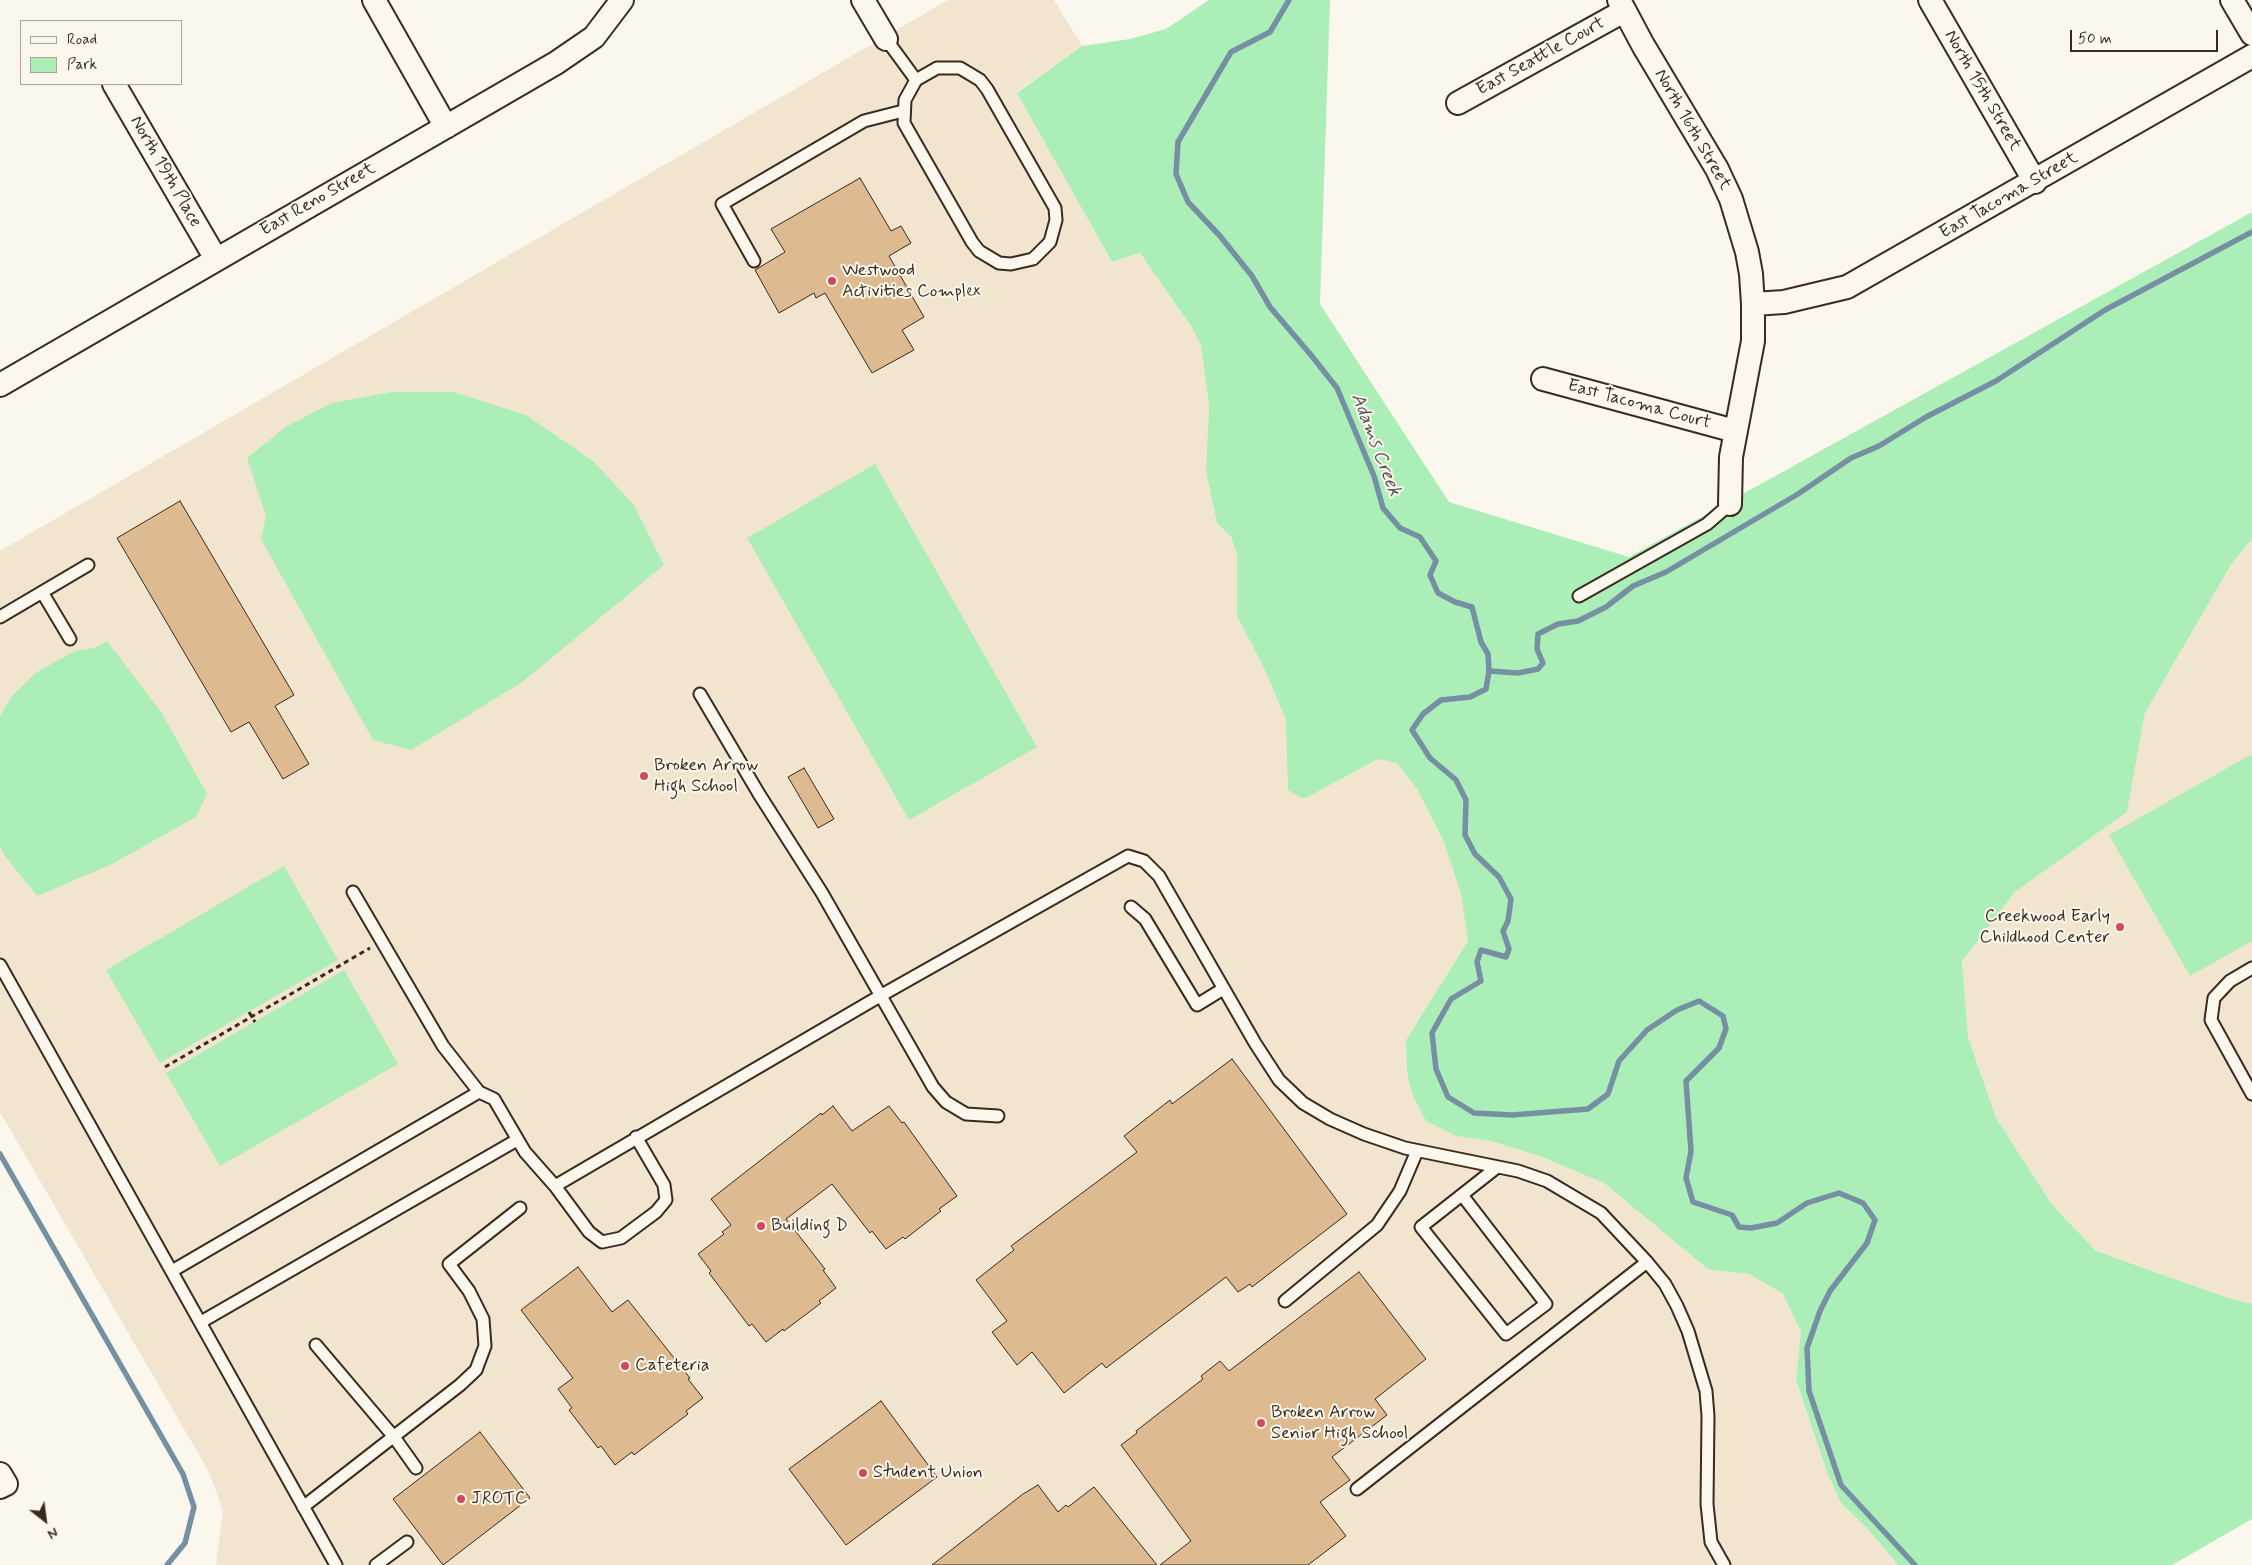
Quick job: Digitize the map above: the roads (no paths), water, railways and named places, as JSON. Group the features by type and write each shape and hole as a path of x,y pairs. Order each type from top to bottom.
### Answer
{"street":[{"path":"374,0 446,126"},
{"name":"East Reno Street","path":"0,385 585,45 594,37 622,0"},
{"path":"863,0 886,39"},
{"name":"North 15th Street","path":"1930,0 2035,182"},
{"path":"2232,0 2252,34"},
{"name":"East Seattle Court","path":"1458,103 1622,5"},
{"name":"North 16th Street","path":"1622,5 1717,170 1731,199 1751,274 1754,304 1750,358 1731,457 1730,504"},
{"name":"East Tacoma Street","path":"1754,304 1784,302 1847,287 2035,182 2252,56"},
{"name":"North 19th Place","path":"115,85 216,259"},
{"name":"East Tacoma Court","path":"1543,379 1736,431"}],"lane":[{"path":"886,39 916,80"},
{"path":"949,67 960,68 980,80 1055,208 1055,232 1043,252 1022,263 1010,264 999,263 979,251 909,134 903,111 909,89 916,80 937,68 949,67"},
{"path":"754,260 722,204 864,121 903,111"},
{"path":"1579,596 1706,524 1730,504"},
{"path":"0,616 88,565"},
{"path":"42,592 70,639"},
{"path":"700,694 759,794 822,893 933,1087 946,1102 966,1114 998,1116"},
{"path":"555,1186 880,996 1128,856 1144,861 1159,876 1223,990 1279,1080 1303,1103 1330,1119 1364,1134 1417,1151 1518,1171 1547,1181 1601,1213 1647,1262 1665,1284 1677,1306 1693,1346 1706,1391 1708,1416 1707,1504 1711,1542 1724,1565"},
{"path":"354,892 443,1046 479,1092 494,1100 517,1140 555,1186 589,1232 602,1242 621,1238 656,1212 666,1200 664,1185 636,1137"},
{"path":"1131,908 1145,919 1197,1005 1223,990"},
{"path":"0,966 201,1322 334,1564"},
{"path":"2252,968 2230,981 2214,998 2211,1020 2252,1094"},
{"path":"172,1271 479,1092"},
{"path":"201,1322 517,1140"},
{"path":"1285,1301 1377,1225 1400,1191 1417,1151"},
{"path":"1462,1195 1546,1304 1506,1334 1421,1227 1496,1168"},
{"path":"303,1507 460,1385 476,1370 485,1346 483,1319 469,1291 449,1264 520,1208"},
{"path":"1357,1489 1647,1262"},
{"path":"316,1344 394,1437 416,1468"},
{"path":"376,1565 407,1542"}],"waterway":[{"name":"Adams Creek","path":"1289,0 1270,32 1231,52 1178,142 1176,174 1188,202 1220,236 1252,276 1270,307 1337,388 1374,476 1383,508 1400,528 1420,537 1436,561 1430,575 1438,593 1455,602 1472,607 1481,642 1488,654 1489,671 1486,689 1470,697 1441,700 1423,714 1412,730 1430,758 1456,780 1466,800 1465,835 1475,854 1499,877 1511,899 1508,921 1503,931 1509,949 1506,957 1481,950 1477,962 1481,981 1451,999 1432,1033 1436,1069 1448,1097 1474,1113 1512,1115 1588,1109 1608,1094 1619,1061 1647,1030 1677,1010 1699,1001 1723,1016 1726,1029 1719,1048 1686,1081 1691,1151 1686,1178 1693,1202 1732,1215 1739,1227 1751,1228 1777,1223 1807,1203 1839,1193 1863,1203 1875,1220 1867,1243 1830,1291 1820,1311 1807,1348 1809,1391 1841,1485 1915,1565"},
{"path":"1489,671 1518,673 1538,669 1543,663 1537,649 1538,634 1558,624 1578,621 1606,607 1633,586 1666,572 1798,494 1851,458 1879,446 1926,417 1996,381 2105,310 2252,232"},
{"path":"0,1154 183,1474 194,1507 185,1543 167,1565"}],"place":[{"name":"Westwood Activities Complex","path":"832,281"},
{"name":"Broken Arrow High School","path":"644,776"},
{"name":"Creekwood Early Childhood Center","path":"2120,927"},
{"name":"Building D","path":"761,1226"},
{"name":"Cafeteria","path":"625,1366"},
{"name":"Broken Arrow Senior High School","path":"1261,1423"},
{"name":"Student Union","path":"863,1473"},
{"name":"JROTC","path":"461,1499"}]}
